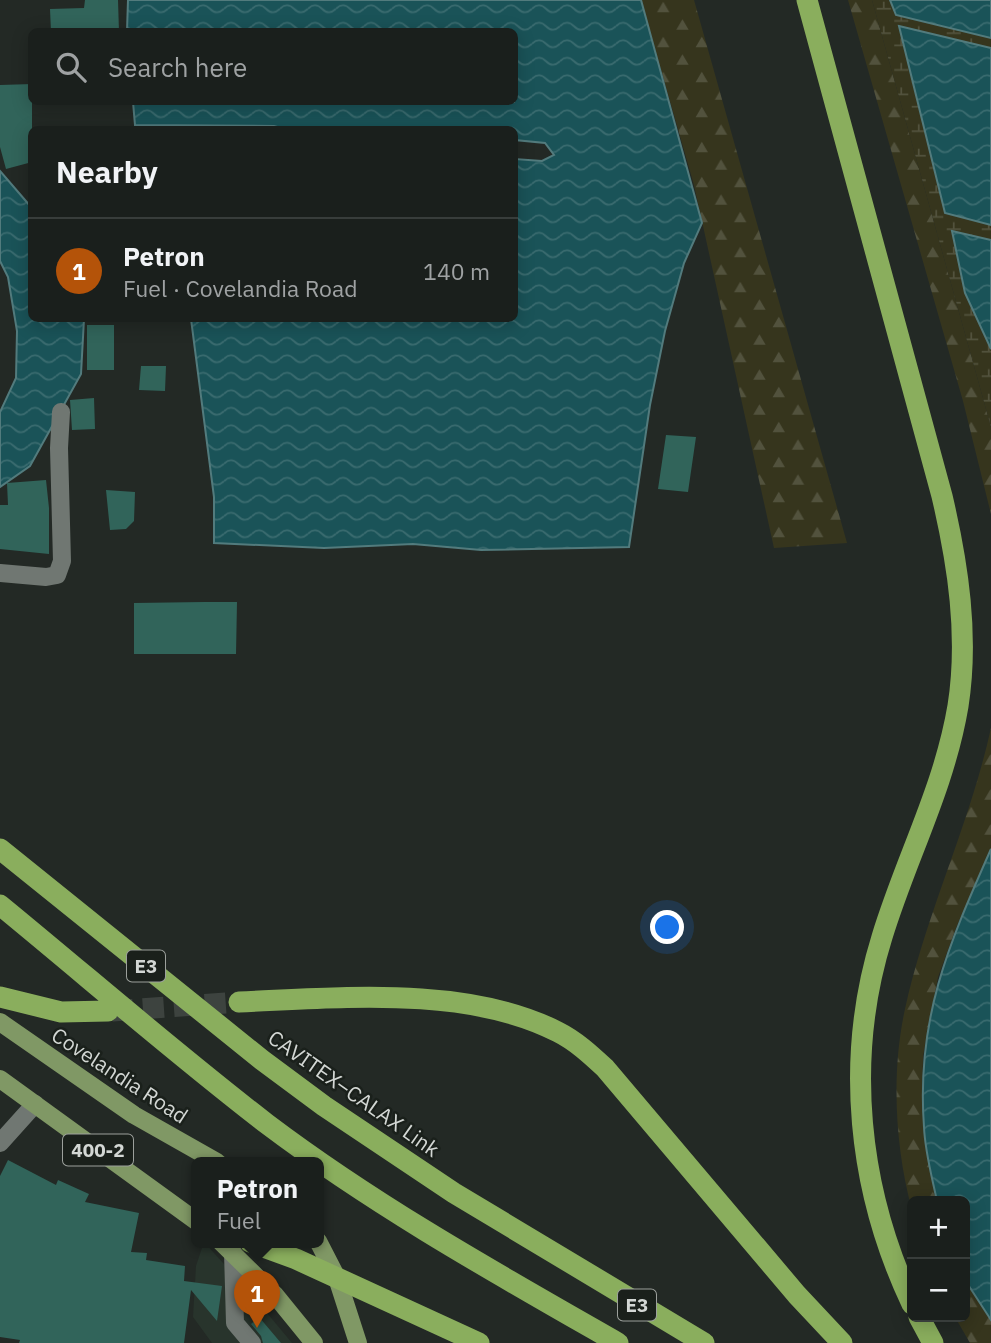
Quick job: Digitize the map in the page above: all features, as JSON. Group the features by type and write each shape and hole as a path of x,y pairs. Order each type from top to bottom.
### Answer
{"highway":[{"path":"807,0 939,484 953,539 960,586 961,672 950,741 942,777 882,936 870,984 862,1036 860,1088 867,1163 885,1235 907,1293"},
{"name":"CAVITEX–CALAX Link","path":"0,849 292,1083 454,1193 704,1343"},
{"name":"E3","path":"0,905 268,1124 317,1157"},
{"path":"0,997 61,1012 108,1011"},
{"path":"239,1002 356,999 446,1002 510,1013 560,1033 583,1048 605,1068 797,1295 842,1343"},
{"name":"E3","path":"324,1162 427,1231 618,1343"},
{"path":"244,1248 296,1259 479,1343"},
{"path":"922,1322 933,1343"}],"main road":[{"name":"Covelandia Road","path":"0,1022 134,1115 208,1157"},
{"name":"400-2","path":"0,1079 191,1217"},
{"path":"237,1248 314,1343"},
{"path":"322,1248 337,1278 358,1343"}],"street":[{"path":"0,573 46,577 57,575 62,561 58,448 61,412"},
{"path":"0,1143 35,1104"},
{"path":"235,1248 235,1323 252,1343"}],"shaded area":[{"path":"202,1248 209,1248 292,1343 212,1343 193,1317 196,1266"}],"green space":[{"path":"641,0 694,0 847,543 774,548 694,185"},
{"path":"848,0 872,0 991,427 991,514 963,401"},
{"path":"872,0 890,0 896,15 991,38 991,48 899,26 945,213 991,225 991,240 953,232 980,327 991,349 991,427"},
{"path":"991,728 991,849 956,928 938,977 923,1056 922,1095 936,1196 908,1196 897,1110 898,1059 905,1009 924,938 982,764"},
{"path":"970,1288 991,1320 991,1343 970,1343 958,1322 970,1322"}],"water":[{"path":"128,0 641,0 702,223 684,263 665,331 650,405 629,547 481,550 413,544 324,548 214,543 214,497 191,322 518,322 518,159 542,161 554,155 545,143 518,140 518,126 135,125 133,105 518,105 518,28 127,28"},
{"path":"890,0 991,0 991,38 896,15"},
{"path":"899,26 991,48 991,225 945,213"},
{"path":"0,171 28,204 28,322 84,322 81,374 30,466 0,487 0,412 16,378 17,331 8,277 0,261"},
{"path":"952,231 991,240 991,349 965,293"},
{"path":"991,849 991,1320 970,1288 970,1196 936,1196 924,1127 923,1088 930,1017 938,984 961,918"}],"building":[{"path":"85,0 118,0 119,28 51,28 50,9 84,8"},
{"path":"28,84 28,105 32,105 32,126 28,126 28,163 6,169 0,147 0,85"},
{"path":"87,325 114,325 114,370 87,370"},
{"path":"141,366 166,366 165,391 139,390"},
{"path":"94,398 95,429 72,430 70,400"},
{"path":"666,435 696,437 688,492 658,489"},
{"path":"46,480 49,554 0,549 0,505 8,505 7,483"},
{"path":"106,490 135,492 134,521 126,529 110,530"},
{"path":"237,602 236,654 134,654 134,603"},
{"path":"8,1160 56,1185 58,1180 89,1194 85,1202 139,1213 131,1252 147,1253 146,1260 185,1266 184,1281 222,1286 217,1321 191,1290 184,1343 19,1343 20,1340 0,1337 0,1176"},
{"path":"259,1317 281,1343 263,1343 251,1324"}],"tunnel":[{"path":"112,1011 239,1002"}],"place":[{"name":"Petron","path":"257,1328"}]}
